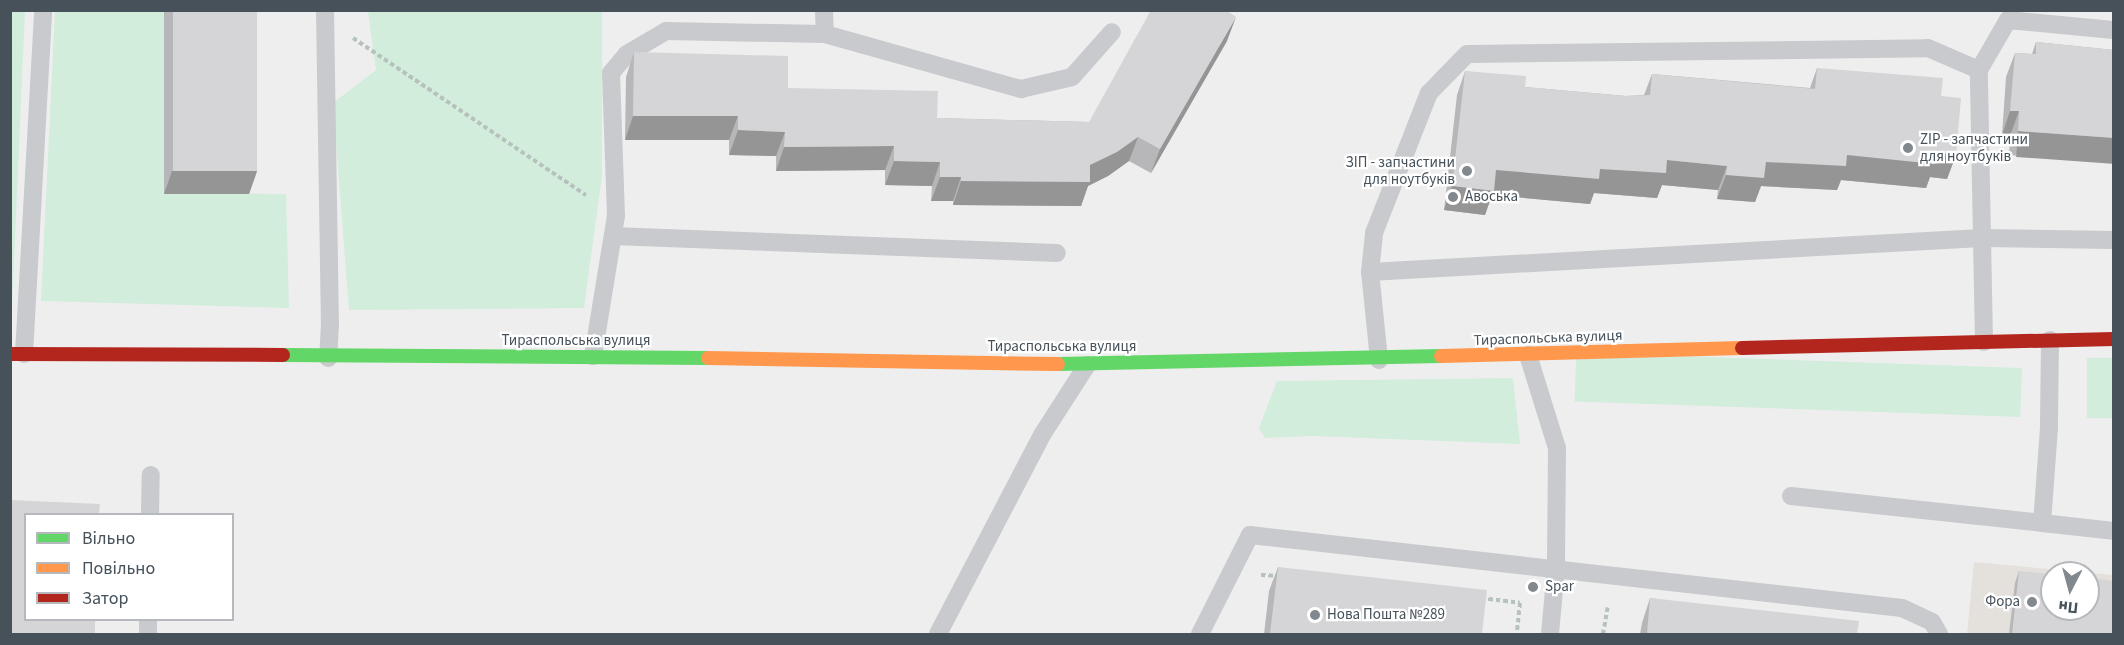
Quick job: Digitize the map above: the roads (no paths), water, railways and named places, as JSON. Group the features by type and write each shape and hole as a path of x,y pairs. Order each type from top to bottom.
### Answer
{"street":[{"name":"Тираспольська вулиця","path":"17,354 328,358 593,356 1087,365 1380,360 2114,339"}],"lane":[{"path":"17,354 43,10"},
{"path":"824,10 825,33"},
{"path":"325,15 330,323 328,358"},
{"path":"1983,342 1979,70 2008,20 2114,30"},
{"path":"593,356 616,216 611,73 627,54 666,31 825,33 1021,89 1072,77 1112,32"},
{"path":"1380,360 1370,272 1374,233 1429,93 1467,54 1928,48 1979,70"},
{"path":"613,236 1057,253"},
{"path":"1370,272 1981,238 2114,240"},
{"path":"2042,523 2049,428 2050,340"},
{"path":"1528,355 1557,448 1556,568 1550,634"},
{"path":"938,634 1042,435 1087,365"},
{"path":"150,513 151,476"},
{"path":"1791,496 2114,531"},
{"path":"1200,634 1250,535 1902,608 1932,622 1939,634"}],"place":[{"name":"ZIP - запчастини для ноутбуків","path":"1908,148"},
{"name":"ЗІП - запчастини для ноутбуків","path":"1467,171"},
{"name":"Авоська","path":"1453,197"},
{"name":"Spar","path":"1533,587"},
{"name":"Фора","path":"2032,602"},
{"name":"Нова Пошта №289","path":"1315,615"}]}
